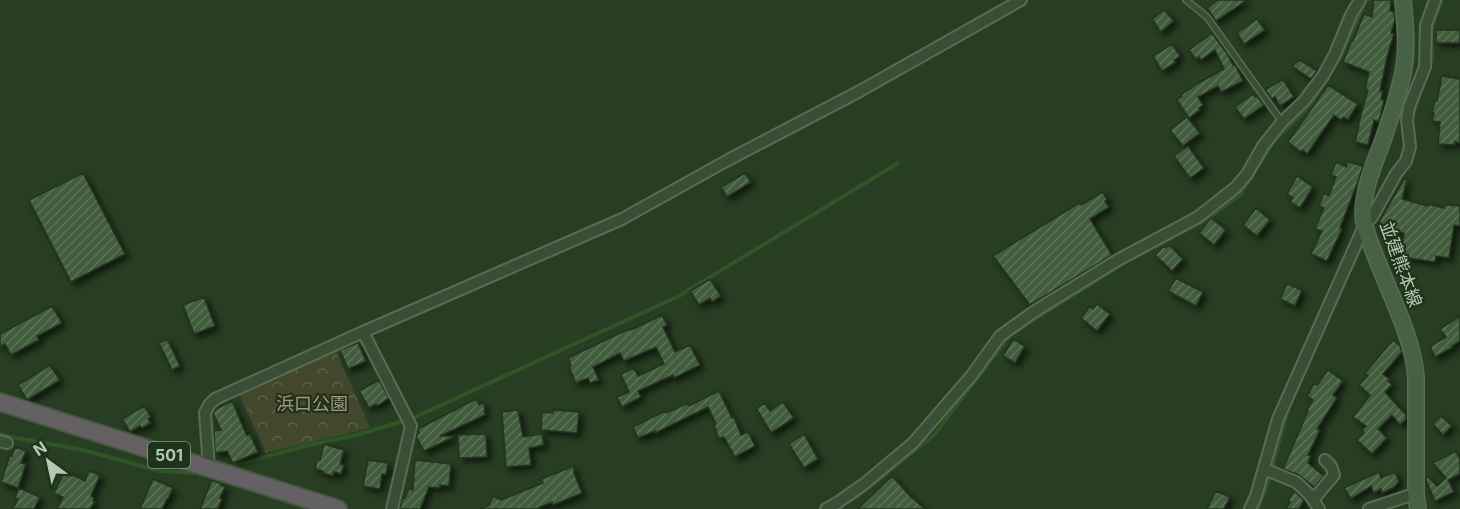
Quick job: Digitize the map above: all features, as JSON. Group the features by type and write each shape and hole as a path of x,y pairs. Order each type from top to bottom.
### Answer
{"highway":[{"name":"501","path":"0,402 339,509"}],"main road":[{"name":"並建熊本線","path":"1403,0 1406,40 1403,72 1364,201 1365,224 1415,360 1417,502"}],"street":[{"path":"209,468 205,413 215,399 622,219 860,91 1021,0"},
{"path":"826,509 864,484 913,443 972,375 999,336 1035,310 1116,261 1198,217 1236,187 1247,174 1263,146 1282,122 1304,101 1323,76 1360,0"},
{"path":"1250,509 1256,496 1278,419 1365,224 1372,217 1396,174 1406,161 1410,147 1407,120 1409,107 1425,67 1426,25 1436,0"},
{"path":"363,332 411,426 392,509"},
{"path":"1264,469 1296,482 1316,504 1334,475 1332,466 1325,460"},
{"path":"1369,509 1408,496 1417,502"}],"lane":[{"path":"1186,0 1207,17 1282,122"}],"green space":[{"name":"浜口公園","path":"336,351 370,428 266,453 239,394"}],"building":[{"path":"1218,0 1247,0 1216,21 1207,8"},
{"path":"1374,0 1391,0 1390,11 1394,12 1395,20 1391,33 1394,34 1380,91 1383,91 1381,99 1384,100 1379,122 1374,120 1368,145 1355,142 1368,90 1365,89 1369,72 1343,62 1364,14 1372,17"},
{"path":"1164,10 1174,21 1161,32 1152,19"},
{"path":"1257,19 1265,30 1244,44 1237,33"},
{"path":"1436,30 1460,30 1460,43 1436,43"},
{"path":"1212,33 1233,65 1235,64 1243,81 1221,92 1218,86 1198,97 1203,105 1189,118 1177,100 1197,84 1224,69 1215,50 1201,60 1199,57 1196,59 1189,50"},
{"path":"1172,44 1180,56 1174,60 1176,62 1162,71 1153,56"},
{"path":"1300,60 1317,71 1311,79 1292,66"},
{"path":"1442,76 1460,79 1460,143 1455,142 1455,145 1438,144 1440,122 1432,121 1434,113 1432,112 1435,101 1437,101"},
{"path":"1283,79 1294,97 1280,106 1275,97 1272,99 1265,90"},
{"path":"1328,85 1358,104 1348,120 1343,117 1341,120 1334,115 1307,154 1303,150 1301,152 1288,142"},
{"path":"1253,94 1264,105 1244,119 1235,107"},
{"path":"1187,117 1200,133 1183,146 1170,130"},
{"path":"1188,146 1204,168 1190,178 1174,156"},
{"path":"1336,162 1346,167 1348,162 1363,166 1340,228 1342,229 1327,261 1311,254 1322,231 1315,229 1324,208 1319,206 1324,193 1329,196 1336,177 1331,175"},
{"path":"83,173 125,254 71,282 29,200"},
{"path":"745,173 751,182 727,197 721,187"},
{"path":"1297,176 1313,187 1300,208 1290,202 1293,198 1287,194"},
{"path":"1404,179 1407,180 1402,199 1444,208 1445,205 1460,206 1460,226 1454,225 1449,258 1436,256 1435,262 1401,257 1404,233 1378,227"},
{"path":"1103,192 1109,207 1090,219 1112,255 1030,305 993,256 1079,203 1081,205"},
{"path":"1256,208 1270,220 1257,236 1243,225"},
{"path":"1211,218 1226,230 1214,245 1199,233"},
{"path":"1169,245 1183,259 1172,271 1155,255 1164,246 1166,248"},
{"path":"1176,278 1203,292 1196,306 1168,291"},
{"path":"710,279 721,296 712,302 710,298 699,305 690,291"},
{"path":"1287,284 1302,290 1295,306 1280,299"},
{"path":"204,297 215,326 194,334 183,305"},
{"path":"1097,304 1110,314 1097,331 1081,318 1090,306 1093,309"},
{"path":"52,306 62,323 37,336 39,340 11,355 5,344 0,347 0,334"},
{"path":"662,315 667,325 663,327 675,352 690,345 700,365 674,378 673,375 638,391 641,397 622,407 617,397 629,392 621,374 634,368 638,376 664,364 656,347 624,361 620,353 593,367 599,380 590,383 588,378 576,383 568,358"},
{"path":"1460,316 1460,341 1435,357 1430,346 1446,337 1440,329"},
{"path":"167,339 180,366 172,370 159,343"},
{"path":"1013,339 1025,346 1015,363 1003,356"},
{"path":"1393,340 1400,346 1402,352 1383,374 1392,385 1385,392 1406,415 1406,419 1400,425 1392,415 1378,429 1387,438 1372,454 1357,440 1364,433 1362,430 1366,426 1353,417 1370,395 1359,385 1368,376 1365,373"},
{"path":"358,343 366,361 348,369 340,350"},
{"path":"50,365 60,380 27,400 18,385"},
{"path":"1328,370 1343,381 1333,395 1337,398 1317,429 1320,430 1308,455 1311,456 1308,463 1324,476 1314,487 1299,475 1283,469 1313,400 1307,396 1314,384 1317,385"},
{"path":"379,380 389,398 369,408 359,391"},
{"path":"719,391 741,435 748,432 755,446 735,457 724,437 719,439 714,425 716,424 708,407 655,433 655,431 638,438 633,427 665,411 666,413 688,403 689,406"},
{"path":"476,399 479,405 484,402 485,415 440,436 456,436 424,451 416,436 419,433 418,429"},
{"path":"232,401 247,436 250,434 258,452 233,463 227,451 215,453 214,431 221,430 213,413"},
{"path":"783,402 794,418 771,433 756,408 765,403 770,411"},
{"path":"144,406 151,417 148,419 151,423 130,432 122,419"},
{"path":"518,410 523,437 542,434 544,445 529,448 531,465 506,467 502,412"},
{"path":"553,410 579,412 577,433 541,430 542,412 553,413"},
{"path":"1441,416 1452,426 1443,435 1433,424"},
{"path":"486,434 487,457 459,458 458,435"},
{"path":"804,434 818,459 804,468 789,444"},
{"path":"324,444 344,450 340,464 344,465 341,474 334,472 333,476 315,469"},
{"path":"15,447 26,451 21,463 26,464 18,488 1,482"},
{"path":"1456,451 1460,460 1460,474 1448,480 1454,492 1435,501 1426,475 1437,486 1446,478 1433,463"},
{"path":"368,460 388,463 386,475 382,474 380,489 363,486"},
{"path":"415,460 451,464 449,486 429,487 420,509 400,509 403,497 405,498 409,489 413,490"},
{"path":"574,466 574,473 582,493 553,505 552,502 536,509 480,509 489,505 493,496 501,500 543,483 541,479"},
{"path":"65,471 85,481 89,471 100,475 91,496 95,502 90,509 57,509 63,497 54,493"},
{"path":"1379,472 1381,478 1395,472 1399,482 1382,493 1381,489 1374,493 1371,486 1351,499 1344,488"},
{"path":"892,476 925,509 858,509"},
{"path":"153,479 173,488 162,509 140,509"},
{"path":"212,480 225,487 218,509 200,509"},
{"path":"19,488 40,497 34,509 13,509 18,499 15,498"},
{"path":"1216,491 1230,497 1224,509 1207,509"},
{"path":"1294,491 1304,500 1299,509 1286,509 1290,502 1288,501"}],"waterway":[{"path":"844,504 858,496 934,435 1010,335 1124,263 1207,219 1240,195 1274,141 1311,104 1340,58 1366,0"},
{"path":"1429,69 1432,60 1431,29 1442,0"},
{"path":"1413,114 1421,90"},
{"path":"1410,160 1415,147 1412,121"},
{"path":"232,466 360,434 413,418 679,296 898,163"},
{"path":"1351,268 1364,239"},
{"path":"1258,509 1267,486 1289,406"},
{"path":"0,434 83,450 160,471 194,473"}]}
